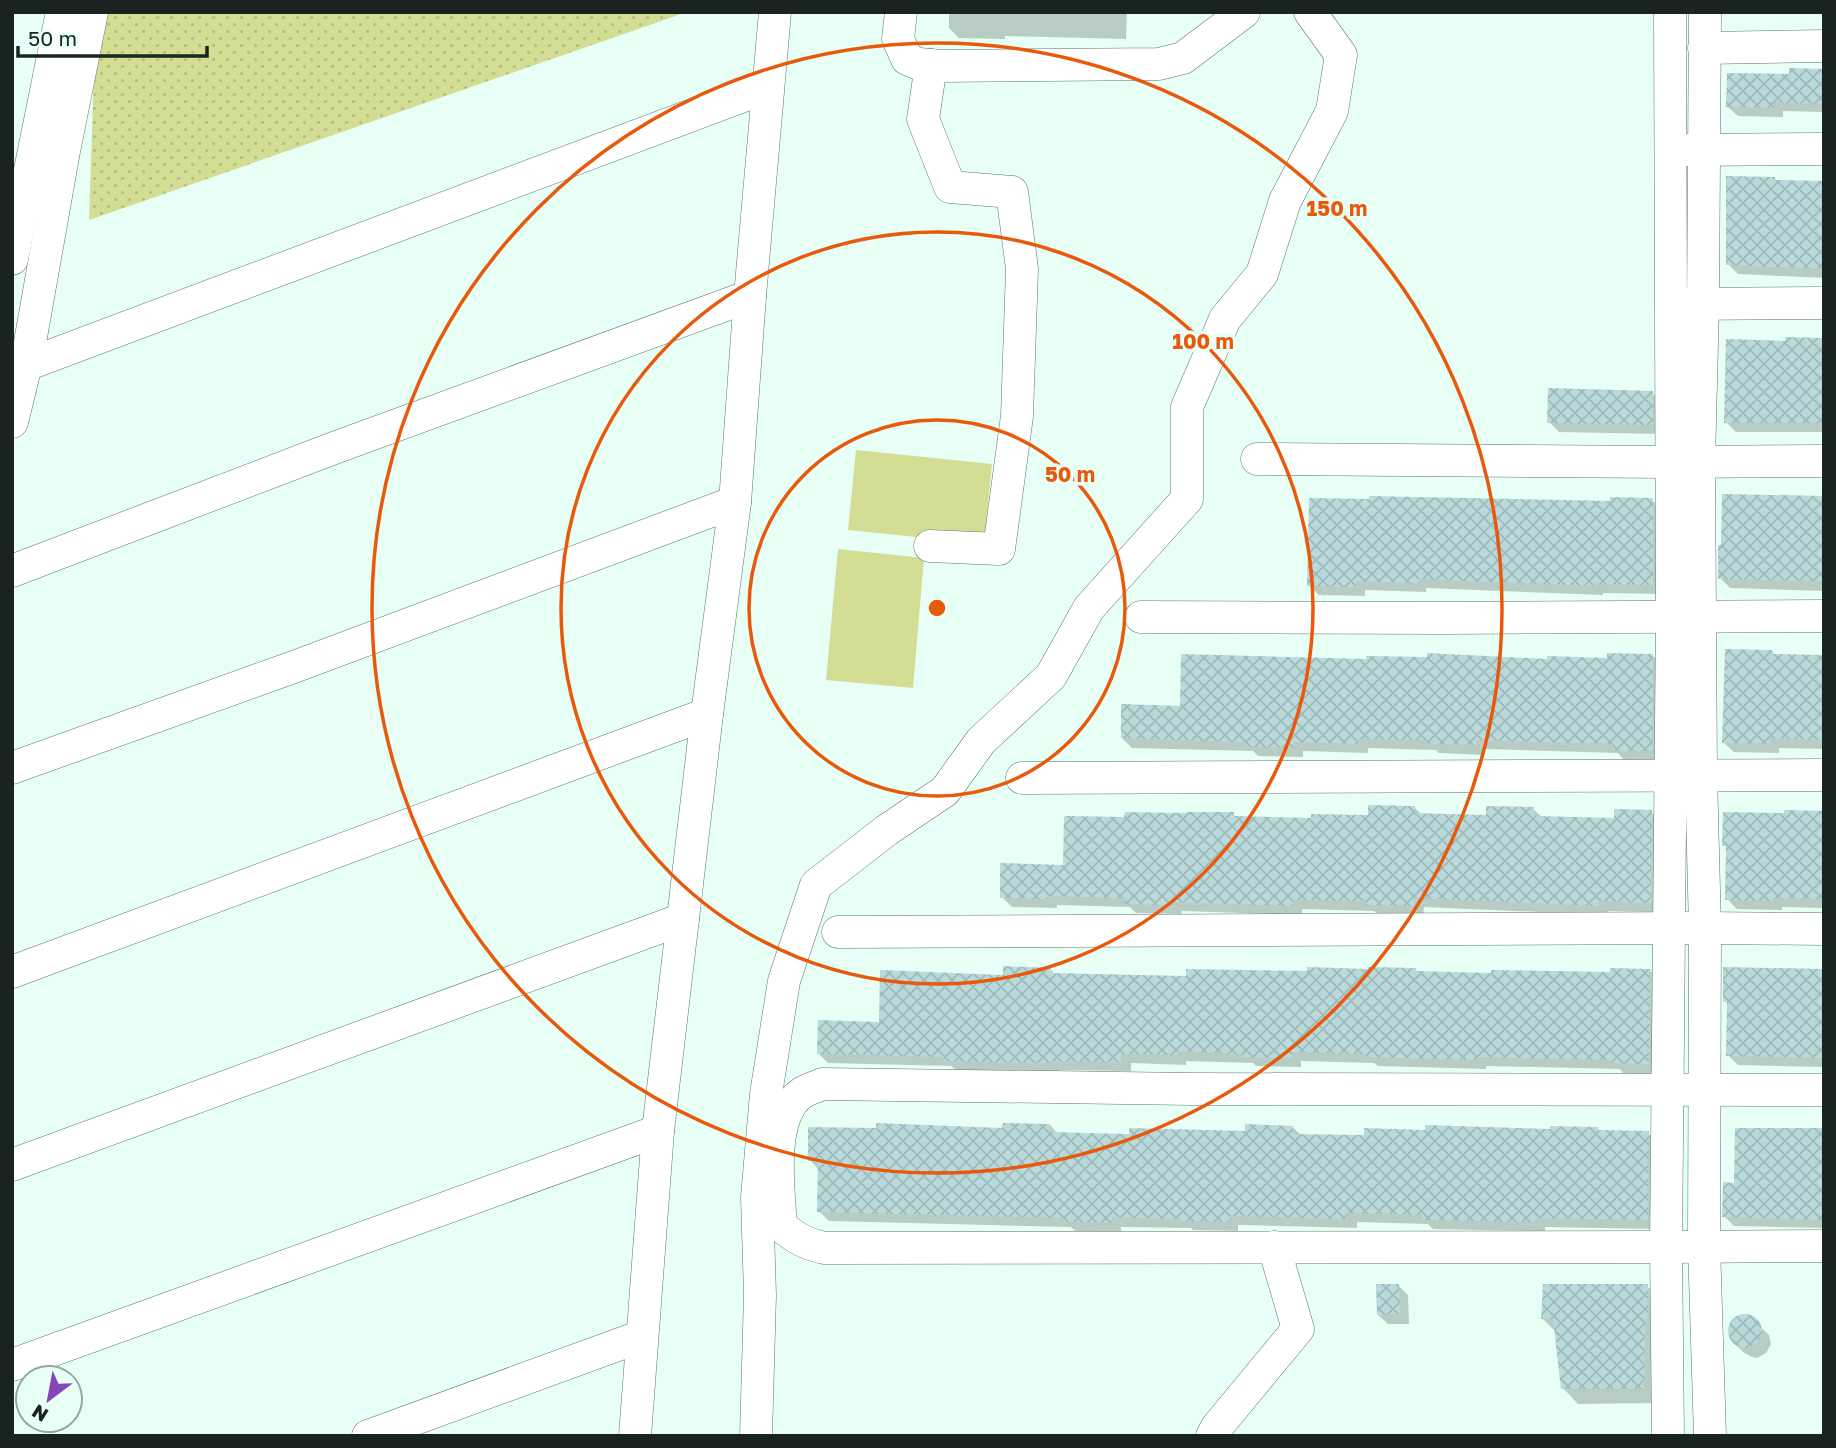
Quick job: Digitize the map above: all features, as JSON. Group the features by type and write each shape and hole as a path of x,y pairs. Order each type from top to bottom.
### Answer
{"street":[{"path":"12,260 22,158 62,12"},
{"path":"12,422 19,366 92,12"},
{"path":"635,1436 658,1132 735,502 775,12"},
{"path":"901,12 898,39 902,51 907,59 931,65 1159,64 1183,58 1244,12"},
{"path":"756,1436 760,1295 757,1197 766,1094 784,981 816,885 887,830 945,791 981,741 1051,676 1089,608 1187,499 1187,407 1225,319 1262,274 1285,201 1332,111 1341,55 1310,12"},
{"path":"1670,12 1670,303 1685,462 1686,617 1701,775 1705,928 1704,1246 1710,1436"},
{"path":"1685,462 1703,305 1705,12"},
{"path":"1704,48 1824,46"},
{"path":"930,545 999,549 1017,416 1022,269 1012,192 950,187 923,119 931,65"},
{"path":"19,366 767,87"},
{"path":"1671,150 1824,149"},
{"path":"22,158 64,151"},
{"path":"12,571 334,447 750,296"},
{"path":"1670,303 1824,303"},
{"path":"1257,459 1824,461"},
{"path":"12,768 291,668 735,502"},
{"path":"1141,617 1824,616"},
{"path":"1668,1436 1666,1247 1670,777 1686,617"},
{"path":"12,972 707,714"},
{"path":"1022,778 1824,775"},
{"path":"12,1165 683,919"},
{"path":"838,932 1824,929"},
{"path":"1824,1090 1205,1089 823,1084 802,1093 785,1116 781,1130 778,1171 781,1226 794,1237 825,1248 1824,1246"},
{"path":"12,1392 17,1363 658,1132"},
{"path":"1212,1436 1298,1329 1274,1247"},
{"path":"368,1436 642,1336"}],"green space":[{"path":"96,12 687,12 89,220"},
{"path":"856,450 992,464 984,544 848,530"},
{"path":"838,549 924,558 913,688 826,680"}],"building":[{"path":"1789,68 1824,69 1824,104 1774,102 1774,108 1726,107 1727,73 1789,74"},
{"path":"1726,176 1824,181 1824,269 1726,265"},
{"path":"1785,337 1824,338 1824,423 1724,423 1726,339 1785,341"},
{"path":"1548,388 1653,391 1653,425 1547,423"},
{"path":"1722,494 1824,496 1824,581 1718,579"},
{"path":"1369,496 1610,501 1610,497 1653,498 1653,585 1593,586 1417,579 1417,583 1356,581 1356,587 1307,586 1309,498 1369,499"},
{"path":"1725,649 1772,650 1772,654 1824,655 1824,740 1770,738 1770,744 1722,743"},
{"path":"1427,653 1547,659 1547,656 1607,658 1607,653 1653,654 1652,751 1613,751 1613,744 1476,740 1476,745 1428,744 1428,740 1358,739 1358,744 1294,742 1294,748 1246,747 1246,742 1121,738 1121,704 1180,706 1181,654 1366,659 1366,656 1427,657"},
{"path":"1368,805 1415,806 1415,813 1486,815 1486,806 1534,807 1534,816 1614,818 1614,809 1652,810 1651,903 1599,901 1599,906 1414,898 1414,906 1366,905 1366,901 1293,900 1293,906 1172,902 1172,905 1125,904 1125,898 1000,898 1000,863 1063,865 1064,816 1124,817 1125,812 1234,812 1234,816 1311,818 1311,814 1368,815"},
{"path":"1784,810 1824,811 1824,899 1725,900 1726,846 1722,846 1723,812 1784,813"},
{"path":"1003,966 1051,968 1051,973 1186,976 1186,969 1307,971 1307,967 1416,968 1416,971 1491,973 1491,970 1610,972 1610,968 1650,969 1649,1064 1611,1063 1611,1060 1477,1057 1477,1060 1292,1052 1292,1058 1177,1051 1177,1055 1121,1054 1121,1062 1050,1063 817,1054 818,1020 879,1022 880,970 1003,975"},
{"path":"1723,967 1824,969 1824,1058 1726,1056 1727,1002 1723,1002"},
{"path":"876,1123 1002,1128 1003,1123 1050,1124 1050,1132 1129,1134 1129,1128 1245,1131 1245,1124 1293,1126 1293,1134 1364,1135 1364,1128 1425,1130 1425,1125 1550,1129 1550,1126 1598,1127 1598,1130 1649,1131 1648,1220 1422,1220 1422,1215 1348,1213 1347,1219 1229,1216 1229,1222 1112,1217 1111,1223 1064,1222 1064,1218 817,1212 818,1161 808,1161 808,1127 876,1128"},
{"path":"1735,1128 1824,1128 1824,1220 1722,1217 1723,1182 1734,1183"},
{"path":"1376,1284 1399,1284 1400,1314 1377,1315"},
{"path":"1543,1284 1648,1284 1644,1389 1561,1389 1553,1319 1541,1319"},
{"path":"1745,1314 1757,1319 1762,1331 1757,1343 1745,1348 1733,1343 1728,1331 1733,1319"}]}
